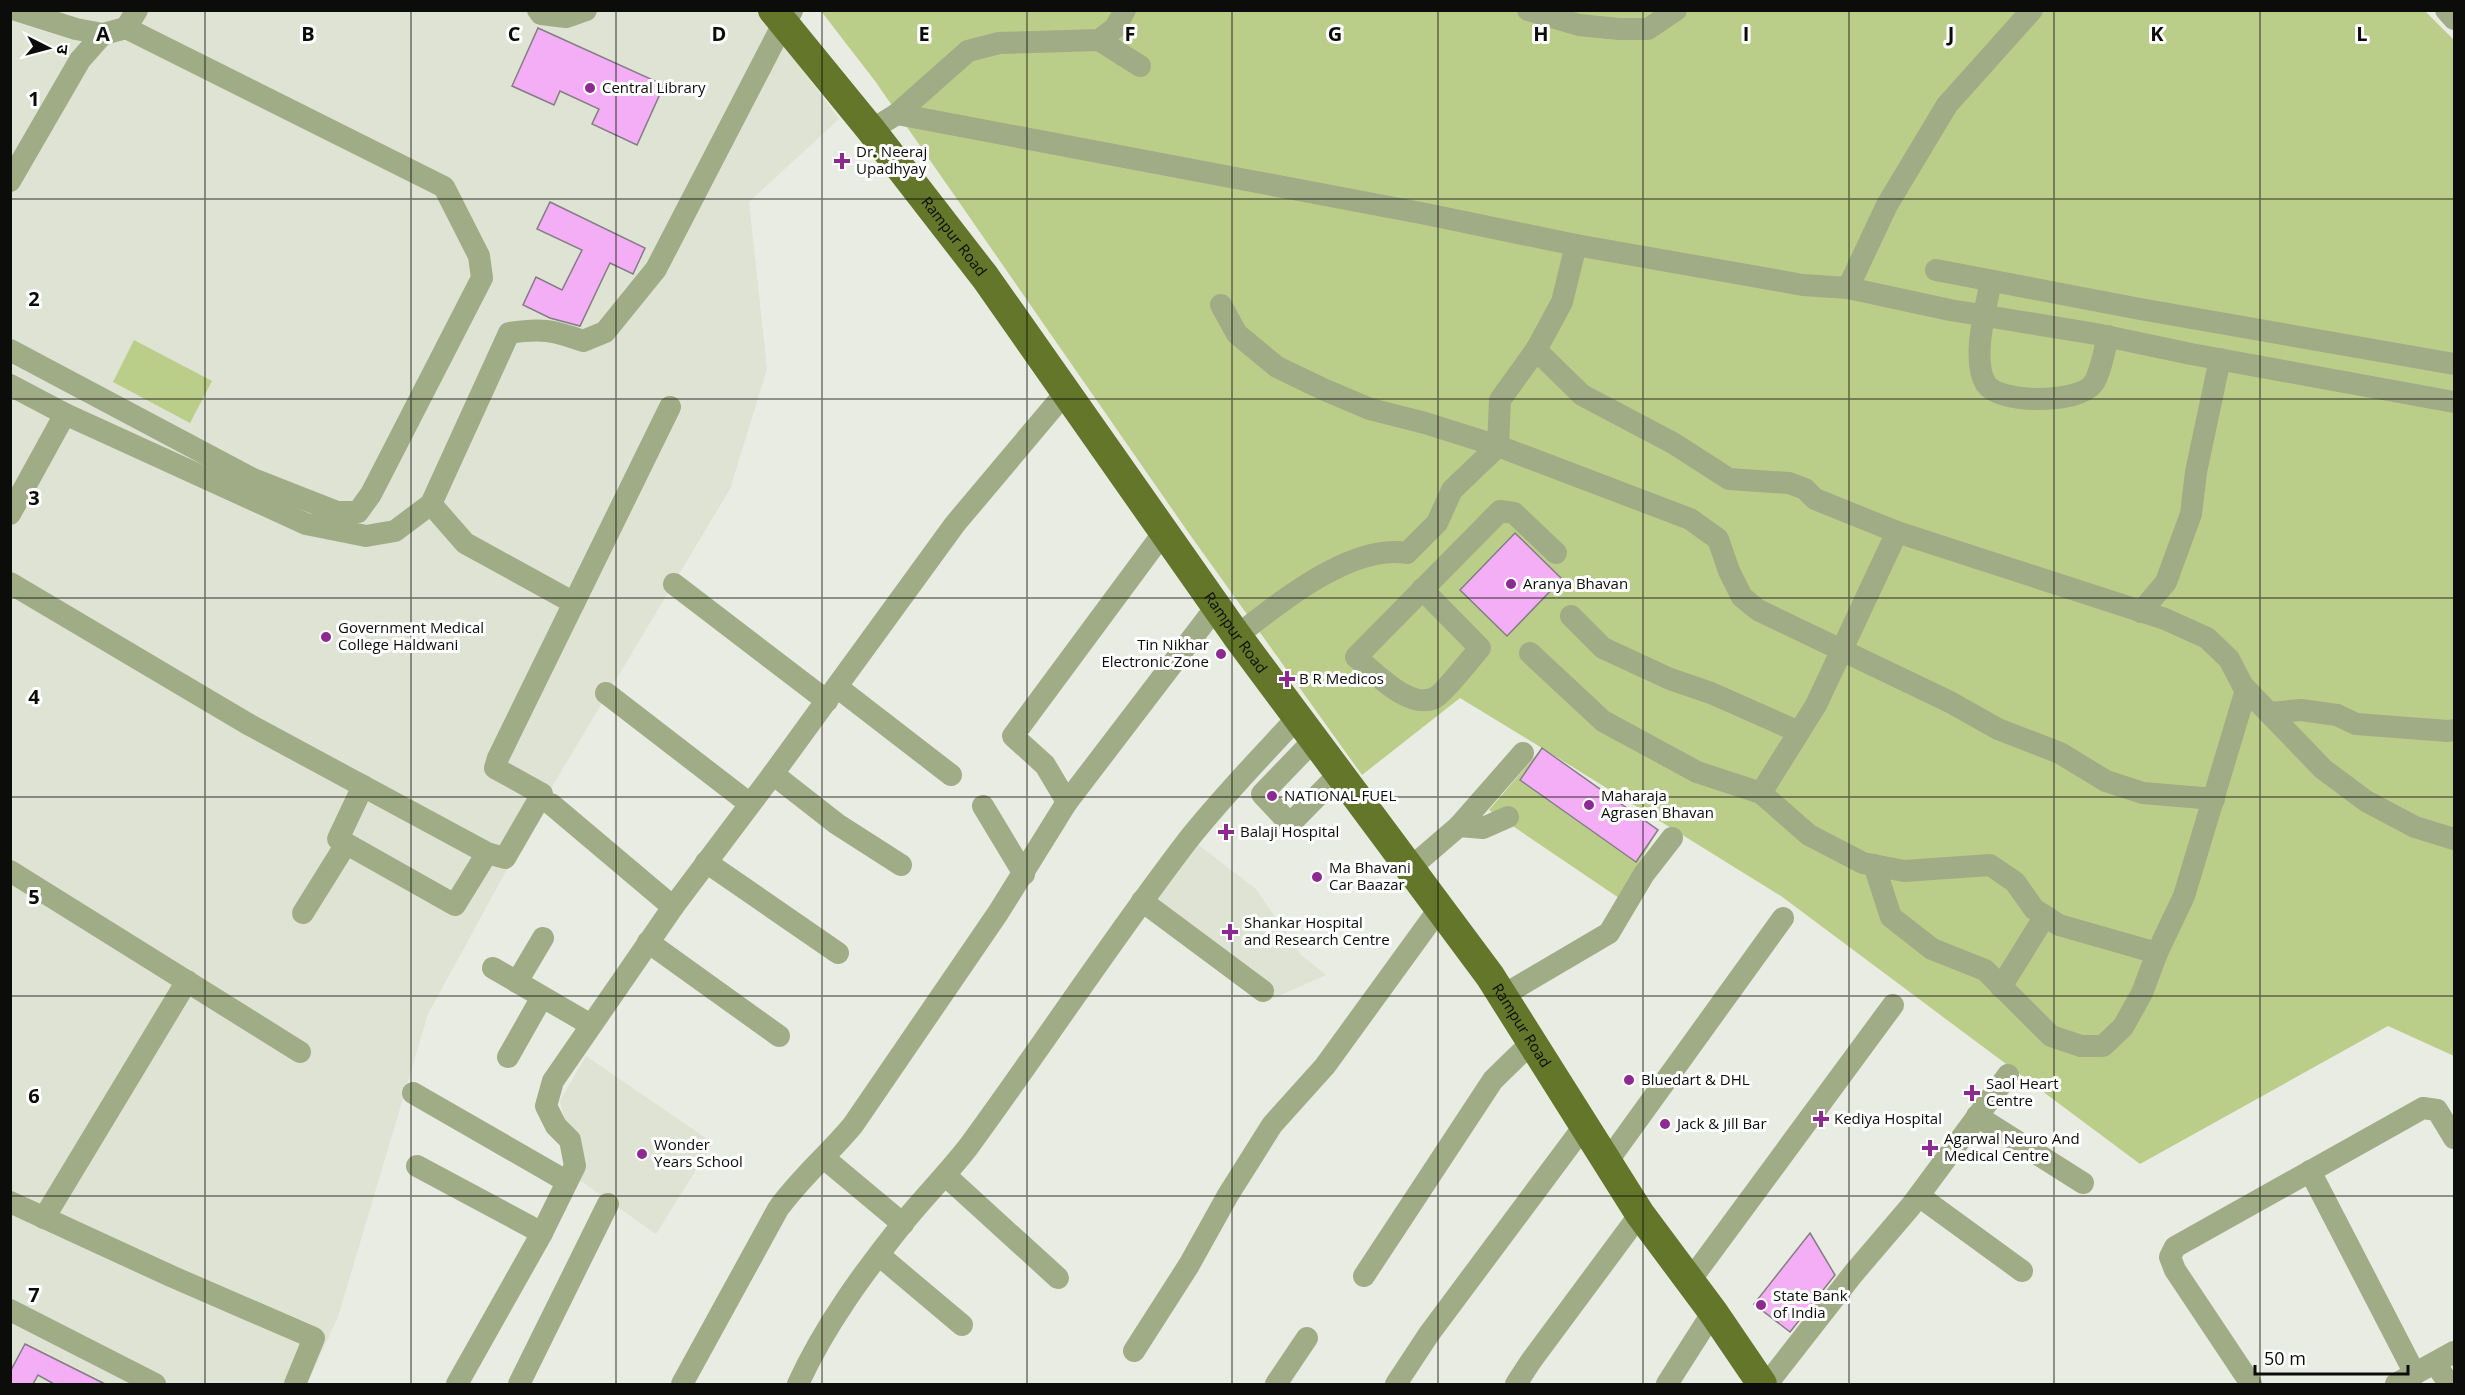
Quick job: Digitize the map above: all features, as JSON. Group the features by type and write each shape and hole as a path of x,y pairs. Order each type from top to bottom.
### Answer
{"main road":[{"name":"Rampur Road","path":"783,15 986,277 1216,607 1490,976 1640,1214 1713,1312 1762,1384"}],"street":[{"path":"16,10 76,29 103,34"},
{"path":"538,10 542,14 566,17 586,10"},
{"path":"1099,40 1115,28 1125,10"},
{"path":"1528,10 1579,25 1648,29 1676,10"},
{"path":"1848,288 1887,205 1947,105 2032,10"},
{"path":"2446,10 2454,19"},
{"path":"10,385 64,414 306,524 366,536 395,531 431,504 509,333 538,329 561,333 583,341 605,332 656,269 783,15"},
{"path":"10,181 80,60 103,34 131,19 444,187 479,256 482,278 371,494 358,512 336,512 253,479 10,350"},
{"path":"871,130 897,114 968,51 999,43 1099,40 1140,66"},
{"path":"897,114 1414,211 1576,245 1803,285 1848,288 2454,402"},
{"path":"1407,553 1437,523 1452,490 1498,446 1500,400 1536,350 1562,302 1576,245"},
{"path":"1936,270 2140,309 2454,364"},
{"path":"1991,281 1979,365 1987,385 1998,394 2057,400 2082,393 2094,384 2108,336"},
{"path":"1221,305 1237,334 1277,367 1370,409 1425,423 1498,446 1690,519 1718,539 1729,571 1742,597 1758,610 1950,702 1998,729 2060,753 2106,781 2143,793 2214,799"},
{"path":"2140,309 2140,343"},
{"path":"1536,350 1582,395 1673,443 1729,479 1789,483 1805,489 1815,499 1897,532 2165,619 2206,638 2229,659 2246,690 2323,769 2366,801 2415,827 2454,839"},
{"path":"2384,388 2393,352"},
{"path":"2141,612 2166,582 2191,514 2196,472 2220,359"},
{"path":"457,1384 542,1233 575,1166 570,1140 556,1126 546,1106 554,1081 648,942 955,524 1066,392"},
{"path":"10,583 248,723 487,853 505,858 542,794 495,768 670,407"},
{"path":"10,514 64,414"},
{"path":"431,504 465,543 574,603"},
{"path":"1237,636 1262,616 1344,564 1374,554 1394,551 1407,553 1426,584 1480,648 1436,697 1418,700 1399,692 1356,657 1426,584 1500,511 1514,513 1556,553"},
{"path":"1067,802 1045,765 1013,736 1164,532"},
{"path":"1761,793 1816,705 1897,532"},
{"path":"674,584 951,775"},
{"path":"682,1384 778,1209 792,1189 853,1125 1024,874 1067,802 1216,607"},
{"path":"1571,616 1603,648 1670,679 1711,693 1799,732"},
{"path":"1530,653 1603,721 1697,772 1761,793 1809,835 1863,862 1905,871 1990,865 2014,882 2034,909 2059,925 2157,953"},
{"path":"1874,865 1891,917 1932,949 1985,970 2051,1036 2081,1046 2103,1046 2124,1027 2142,993 2157,953 2184,896 2246,690"},
{"path":"606,693 750,804"},
{"path":"2269,713 2301,710 2337,716 2356,724 2448,731 2454,729"},
{"path":"1306,729 1262,794 1290,824 1339,774"},
{"path":"798,1384 826,1328 903,1224 945,1175 1018,1079 1142,901 1189,838 1226,794 1306,729"},
{"path":"1409,868 1459,826 1523,753"},
{"path":"773,774 837,824 901,865"},
{"path":"363,786 338,839 455,905 487,853"},
{"path":"551,804 674,907"},
{"path":"983,806 1024,874"},
{"path":"1459,826 1483,828 1508,817"},
{"path":"1502,996 1609,933 1644,874 1672,838"},
{"path":"303,913 346,844"},
{"path":"706,862 838,953"},
{"path":"10,871 300,1052"},
{"path":"1142,901 1263,991"},
{"path":"1134,1351 1272,1125 1325,1066 1439,909"},
{"path":"2001,987 2045,916"},
{"path":"1607,1162 1783,918"},
{"path":"517,982 543,938"},
{"path":"648,942 779,1036"},
{"path":"493,968 591,1025"},
{"path":"44,1218 186,981"},
{"path":"508,1057 542,997"},
{"path":"1689,1282 1893,1005"},
{"path":"1364,1276 1493,1080 1532,1042"},
{"path":"1767,1384 1853,1274 1919,1196 2008,1075"},
{"path":"413,1093 566,1181"},
{"path":"2251,1384 2175,1270 2170,1257 2175,1247 2423,1107 2437,1110 2454,1138"},
{"path":"1977,1116 2083,1183"},
{"path":"1396,1384 1429,1334 1584,1126"},
{"path":"824,1158 903,1224"},
{"path":"417,1166 542,1233"},
{"path":"2310,1171 2405,1379 2445,1358 2448,1384"},
{"path":"945,1175 1058,1278"},
{"path":"1919,1196 2022,1272"},
{"path":"10,1202 173,1277 314,1338 295,1384"},
{"path":"519,1384 608,1204"},
{"path":"1516,1384 1640,1214"},
{"path":"880,1256 962,1325"},
{"path":"10,1310 155,1384"},
{"path":"1666,1384 1713,1312"},
{"path":"1276,1384 1306,1338"}],"shaded area":[{"name":"Government Medical College Haldwani","path":"10,11 758,11 839,119 749,202 767,369 730,489 553,785 428,1014 338,1317 307,1384 11,1384"},
{"name":"Shankar Hospital and Research Centre","path":"1196,843 1256,889 1301,955 1326,975 1267,1001 1144,910"},
{"name":"Wonder Years School","path":"586,1056 713,1143 656,1234 578,1179 560,1101"}],"green space":[{"path":"821,11 2425,11 2454,40 2454,1056 2388,1026 2140,1164 1781,896 1460,698 1362,775 1188,532 875,81"},
{"path":"134,340 212,381 190,423 113,382"},
{"path":"1542,748 1520,781 1635,862 1658,830 1619,898 1489,810"}],"building":[{"name":"Central Library","path":"538,28 664,85 637,145 592,124 599,109 560,91 554,105 512,86"},
{"path":"550,202 645,248 633,274 610,263 580,326 550,318 523,305 536,277 562,290 582,250 537,229"},
{"name":"Aranya Bhavan","path":"1515,533 1562,579 1507,636 1460,590"},
{"name":"Maharaja Agrasen Bhavan","path":"1542,748 1658,830 1636,862 1520,780"},
{"path":"1810,1233 1835,1275 1790,1332 1754,1304"},
{"path":"25,1344 105,1384 54,1384 38,1375 33,1384 10,1384 10,1372"}],"place":[{"name":"Central Library","path":"590,88"},
{"name":"Dr. Neeraj Upadhyay","path":"842,161"},
{"name":"Aranya Bhavan","path":"1511,584"},
{"name":"Government Medical College Haldwani","path":"326,637"},
{"name":"Tin Nikhar Electronic Zone","path":"1221,654"},
{"name":"B R Medicos","path":"1287,679"},
{"name":"NATIONAL FUEL","path":"1272,796"},
{"name":"Maharaja Agrasen Bhavan","path":"1589,805"},
{"name":"Balaji Hospital","path":"1226,832"},
{"name":"Ma Bhavani Car Baazar","path":"1317,877"},
{"name":"Shankar Hospital and Research Centre","path":"1230,932"},
{"name":"Bluedart & DHL","path":"1629,1080"},
{"name":"Saol Heart Centre","path":"1972,1093"},
{"name":"Kediya Hospital","path":"1821,1119"},
{"name":"Jack & Jill Bar","path":"1665,1124"},
{"name":"Agarwal Neuro And Medical Centre","path":"1930,1148"},
{"name":"Wonder Years School","path":"642,1154"},
{"name":"State Bank of India","path":"1761,1305"}]}
